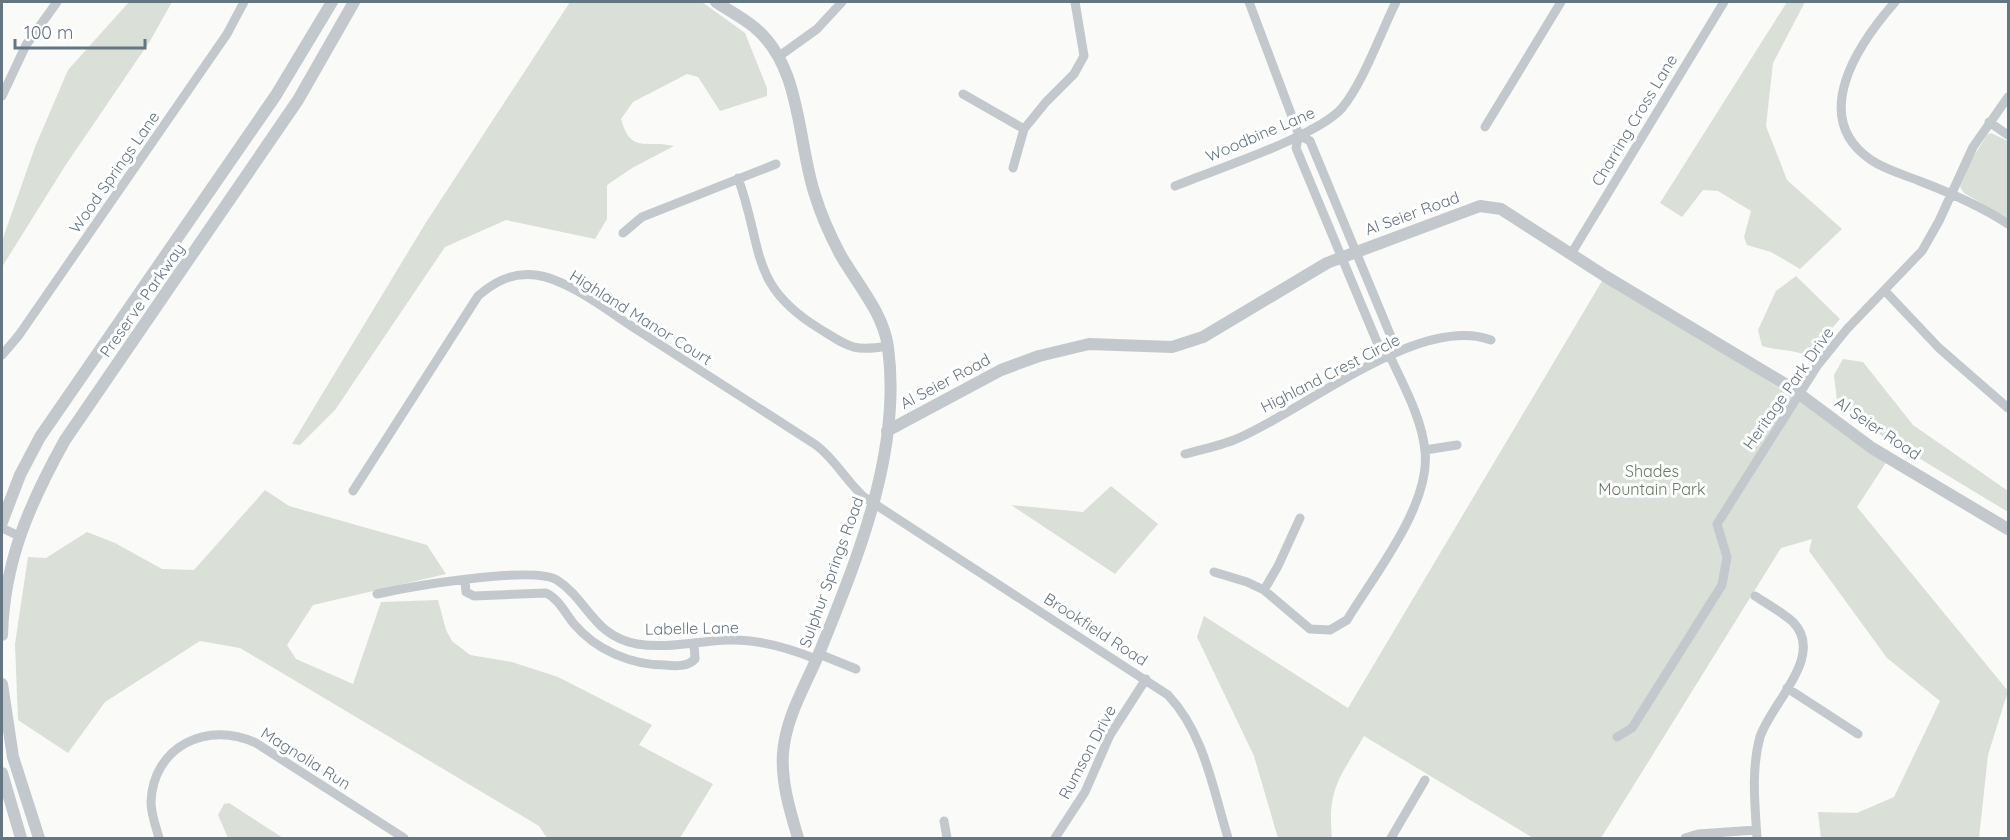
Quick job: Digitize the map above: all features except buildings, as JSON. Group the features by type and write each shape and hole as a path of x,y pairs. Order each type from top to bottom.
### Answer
{"street":[{"path":"2,96 27,45 57,2"},
{"name":"Wood Springs Lane","path":"2,355 19,335 227,34 244,2"},
{"name":"Preserve Parkway","path":"2,522 20,475 40,437 276,95 332,2"},
{"name":"Preserve Parkway","path":"2,635 5,595 19,536 35,493 65,440 298,100 354,2"},
{"name":"Sulphur Springs Road","path":"716,2 755,28 778,57 794,103 815,196 841,254 875,310 888,346 890,380 887,431 875,504 817,657 795,705 783,754 787,795 798,838"},
{"path":"778,57 818,29 842,2"},
{"path":"1013,168 1024,129 1080,66 1085,47 1075,2"},
{"path":"1214,572 1264,590 1310,629 1330,630 1347,620 1413,512 1423,481 1425,450 1411,406 1390,356 1377,342 1296,148 1299,135 1249,2"},
{"name":"Woodbine Lane","path":"1175,186 1328,121 1343,106 1396,2"},
{"path":"1485,127 1561,2"},
{"name":"Charring Cross Lane","path":"1571,254 1724,2"},
{"path":"1895,2 1871,31 1849,68 1841,97 1844,126 1858,148 1870,160 1988,210 2008,224"},
{"path":"963,94 1024,129"},
{"name":"Heritage Park Drive","path":"1617,737 1632,728 1722,585 1727,557 1717,524 1799,393 1847,329 1886,292 1922,251 1989,122 2008,97"},
{"path":"1989,122 2008,135"},
{"path":"1299,135 1310,141 1378,304 1392,339 1390,356"},
{"path":"623,233 642,217 776,164"},
{"path":"738,178 751,215 762,268 781,300 808,322 843,344 860,350 888,346"},
{"path":"1317,197 1331,191"},
{"name":"Al Seier Road","path":"887,431 1001,370 1039,356 1089,344 1172,347 1203,337 1268,297 1341,257 1480,206 1501,209 1799,393 1872,448 2008,529"},
{"name":"Highland Manor Court","path":"353,491 474,302 498,280 524,274 551,278 586,298 816,445 826,453 850,484 875,504"},
{"path":"1886,292 1939,348 2008,408"},
{"path":"1365,310 1378,304"},
{"name":"Highland Crest Circle","path":"1185,454 1234,440 1390,356 1439,337 1475,334 1491,340"},
{"path":"1425,450 1456,445"},
{"name":"Brookfield Road","path":"875,504 1168,694 1190,722 1228,838"},
{"path":"1264,590 1300,518"},
{"path":"2,528 19,536"},
{"name":"Labelle Lane","path":"377,594 514,575 550,577 558,580 600,626 625,641 661,646 729,640 752,642 779,647 856,669"},
{"path":"465,581 466,592 474,596 546,593 553,596 591,640 632,662 651,665 686,665 695,658 694,643"},
{"path":"1685,838 1698,834 1757,834 1755,769 1758,747 1769,717 1803,659 1802,638 1790,620 1755,596"},
{"name":"Rumson Drive","path":"1055,838 1091,781 1110,735 1146,679"},
{"path":"2,684 14,757 39,838"},
{"path":"1787,688 1858,734"},
{"name":"Magnolia Run","path":"159,838 151,800 159,772 170,755 183,744 202,735 219,733 244,737 255,743 404,838"},
{"path":"2,773 21,838"},
{"path":"1391,838 1425,780"},
{"path":"944,821 947,838"}],"green space":[{"path":"129,2 172,2 150,41 65,166 2,267 2,241 35,147 68,70"},
{"path":"570,2 702,2 745,33 767,88 767,96 720,111 698,77 687,74 633,102 621,119 630,137 635,142 674,146 632,168 607,185 607,219 595,239 506,220 445,247 335,410 300,445 292,444 425,224"},
{"path":"1787,2 1805,2 1773,63 1766,126 1787,180 1842,229 1800,269 1771,252 1747,245 1744,237 1751,211 1718,191 1703,190 1682,217 1660,203"},
{"path":"1991,133 2008,141 2008,219 1964,193 1960,187 1970,162 1987,135"},
{"name":"Shades Mountain Park","path":"1605,276 1872,448 1887,461 1857,507 2008,691 1988,755 1979,838 1821,838 1818,812 1857,813 1894,797 1940,701 1887,658 1809,551 1812,539 1781,548 1601,838 1533,838 1364,736 1337,784 1332,807 1332,838 1278,838 1254,756 1197,637 1204,616 1348,708"},
{"path":"1796,276 1840,319 1808,356 1762,346 1758,330 1776,291"},
{"path":"1843,359 1863,362 1913,425 2008,491 2008,512 1874,431 1837,401 1834,375"},
{"path":"1111,486 1158,524 1115,574 1011,505 1083,512"},
{"path":"265,490 289,506 427,545 446,574 313,605 287,645 296,659 353,684 381,602 438,600 446,630 452,641 470,655 512,662 558,677 652,725 639,745 713,784 680,838 547,838 539,826 240,648 200,641 105,702 68,753 18,720 15,644 28,557 46,558 87,532 115,543 162,569 194,570"},
{"path":"229,803 283,838 228,838 218,815 224,804"}]}
